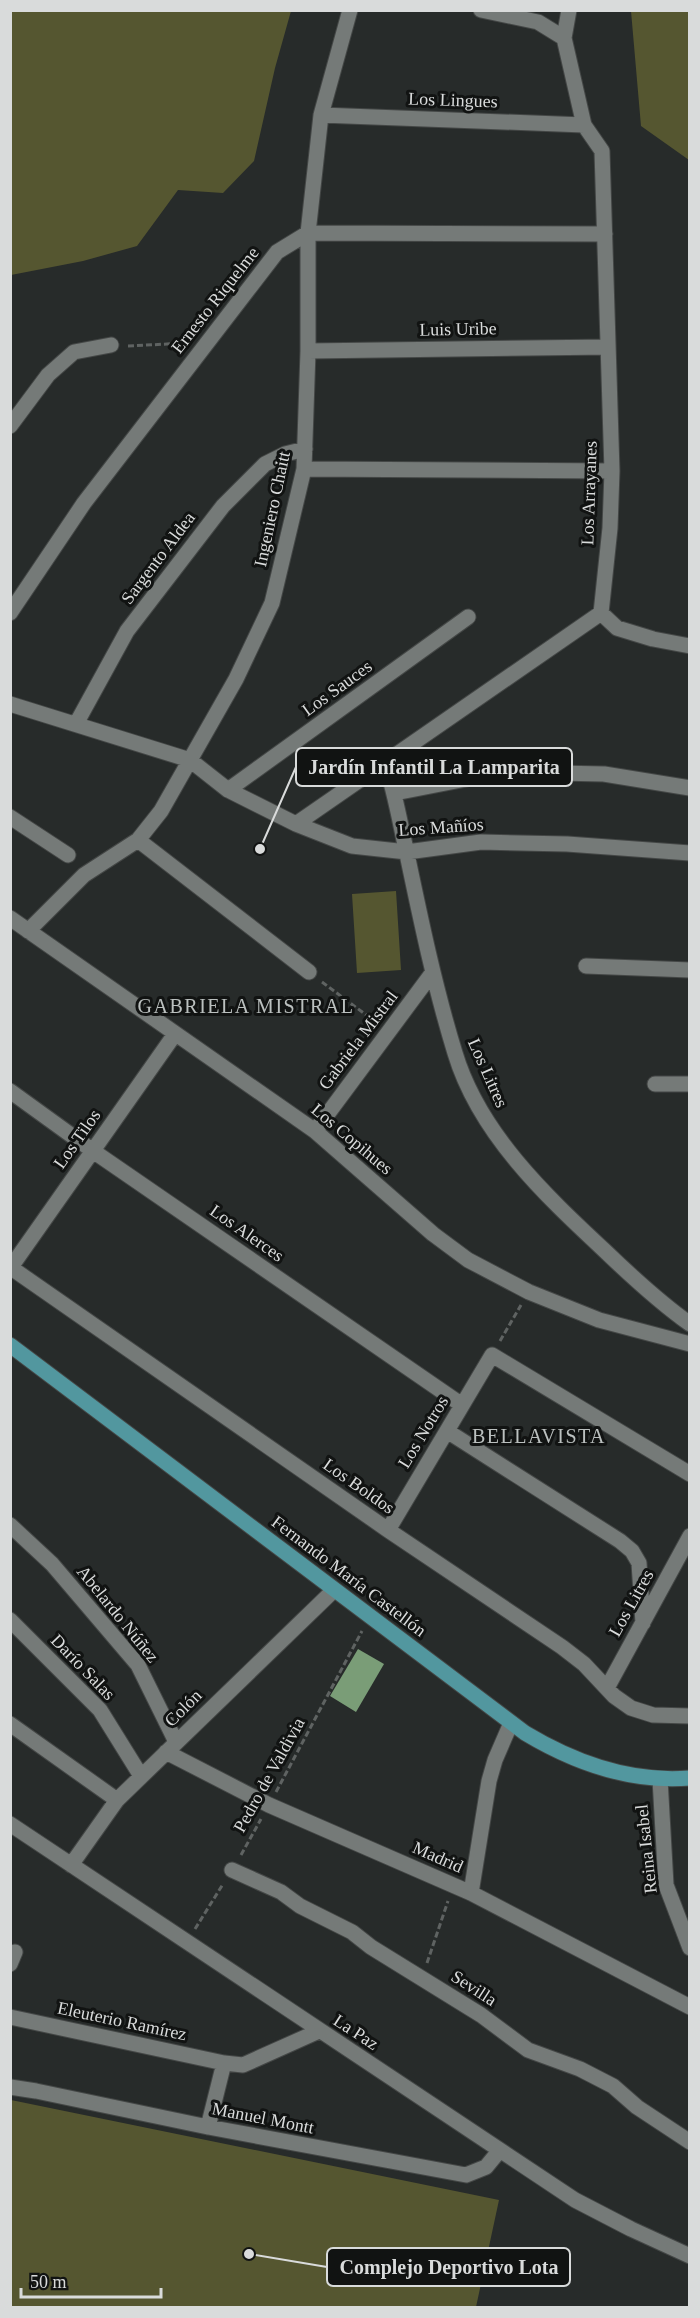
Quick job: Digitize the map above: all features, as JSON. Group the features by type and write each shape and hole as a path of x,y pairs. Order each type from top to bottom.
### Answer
{"main road":[{"name":"Fernando María Castellón","path":"10,1345 511,1723 540,1742 577,1760 621,1774 660,1779 690,1778"}],"street":[{"name":"Ingeniero Chaitt","path":"28,931 84,875 138,840 161,811 236,679 272,603 304,469 308,351 308,233 321,115 350,10"},
{"name":"Los Arrayanes","path":"569,10 564,38 584,124 602,151 612,471 610,528 601,613"},
{"path":"489,11 538,22 564,38"},
{"name":"Los Lingues","path":"321,115 584,124"},
{"path":"308,233 605,234"},
{"name":"Ernesto Riquelme","path":"10,613 84,503 277,252 308,233"},
{"path":"10,426 48,375 74,352 111,345"},
{"name":"Luis Uribe","path":"308,351 608,347"},
{"name":"Sargento Aldea","path":"75,724 127,631 223,506 265,464 285,454 305,449"},
{"path":"304,469 612,471"},
{"path":"296,824 601,613 617,628 653,639 690,646"},
{"name":"Los Sauces","path":"228,790 468,617"},
{"name":"Los Mañíos","path":"10,704 190,760 228,790 296,824 352,846 407,852 481,842 567,844 690,853"},
{"name":"Los Litres","path":"385,762 395,793 433,972 455,1054 475,1101 488,1122 527,1172 573,1222 637,1281 690,1324"},
{"path":"395,793 502,772 604,774 690,788"},
{"path":"10,817 68,855"},
{"path":"138,840 309,972"},
{"name":"Los Copihues","path":"10,918 315,1131 433,1234 468,1260 529,1292 599,1320 690,1344"},
{"path":"586,966 690,970"},
{"name":"Gabriela Mistral","path":"315,1131 433,972"},
{"name":"Los Tilos","path":"11,1267 175,1034"},
{"path":"655,1084 690,1084"},
{"name":"Los Alerces","path":"10,1091 93,1151 462,1405"},
{"name":"Los Boldos","path":"11,1267 388,1530 562,1647 584,1664 622,1703 641,1713 690,1716"},
{"path":"492,1355 690,1474"},
{"name":"Los Notros","path":"388,1530 492,1355"},
{"path":"447,1431 620,1541 632,1551 639,1563 643,1623"},
{"name":"Abelardo Núñez","path":"10,1525 52,1564 138,1665 171,1747"},
{"name":"Los Litres","path":"607,1688 690,1536"},
{"name":"Colón","path":"71,1865 117,1800 334,1590"},
{"name":"Darío Salas","path":"10,1620 100,1710 141,1776"},
{"path":"471,1893 489,1781 511,1723"},
{"path":"10,1724 117,1800"},
{"name":"Madrid","path":"171,1747 269,1804 471,1893 690,2007"},
{"name":"Reina Isabel","path":"660,1779 666,1885 690,1948"},
{"name":"La Paz","path":"10,1824 567,2194 602,2215 689,2255"},
{"name":"Sevilla","path":"232,1870 281,1892 300,1906 352,1932 481,2015 528,2050 580,2069 613,2086 637,2107 690,2142"},
{"name":"Eleuterio Ramírez","path":"10,2017 224,2063 243,2065 319,2031"},
{"path":"208,2127 224,2063"},
{"name":"Manuel Montt","path":"10,2087 466,2175 486,2167 500,2150"}],"path":[{"path":"128,346 207,342"},
{"path":"309,972 388,1031"},
{"path":"492,1355 529,1292"},
{"name":"Pedro de Valdivia","path":"186,1942 232,1870 370,1617"},
{"path":"419,1976 431,1957 453,1885"}],"green space":[{"path":"11,10 291,11 275,68 254,161 223,193 178,190 137,246 83,261 11,275"},
{"path":"631,11 689,11 689,160 641,126"},
{"path":"396,891 401,970 357,973 352,894"},
{"path":"11,2100 499,2200 476,2307 11,2307"}],"building":[{"path":"358,1649 384,1664 356,1712 330,1696"}],"place":[{"name":"Jardín Infantil La Lamparita","path":"260,849"},
{"name":"Complejo Deportivo Lota","path":"249,2254"}],"district":[{"name":"GABRIELA MISTRAL","path":"246,1006"},
{"name":"BELLAVISTA","path":"539,1436"}]}
